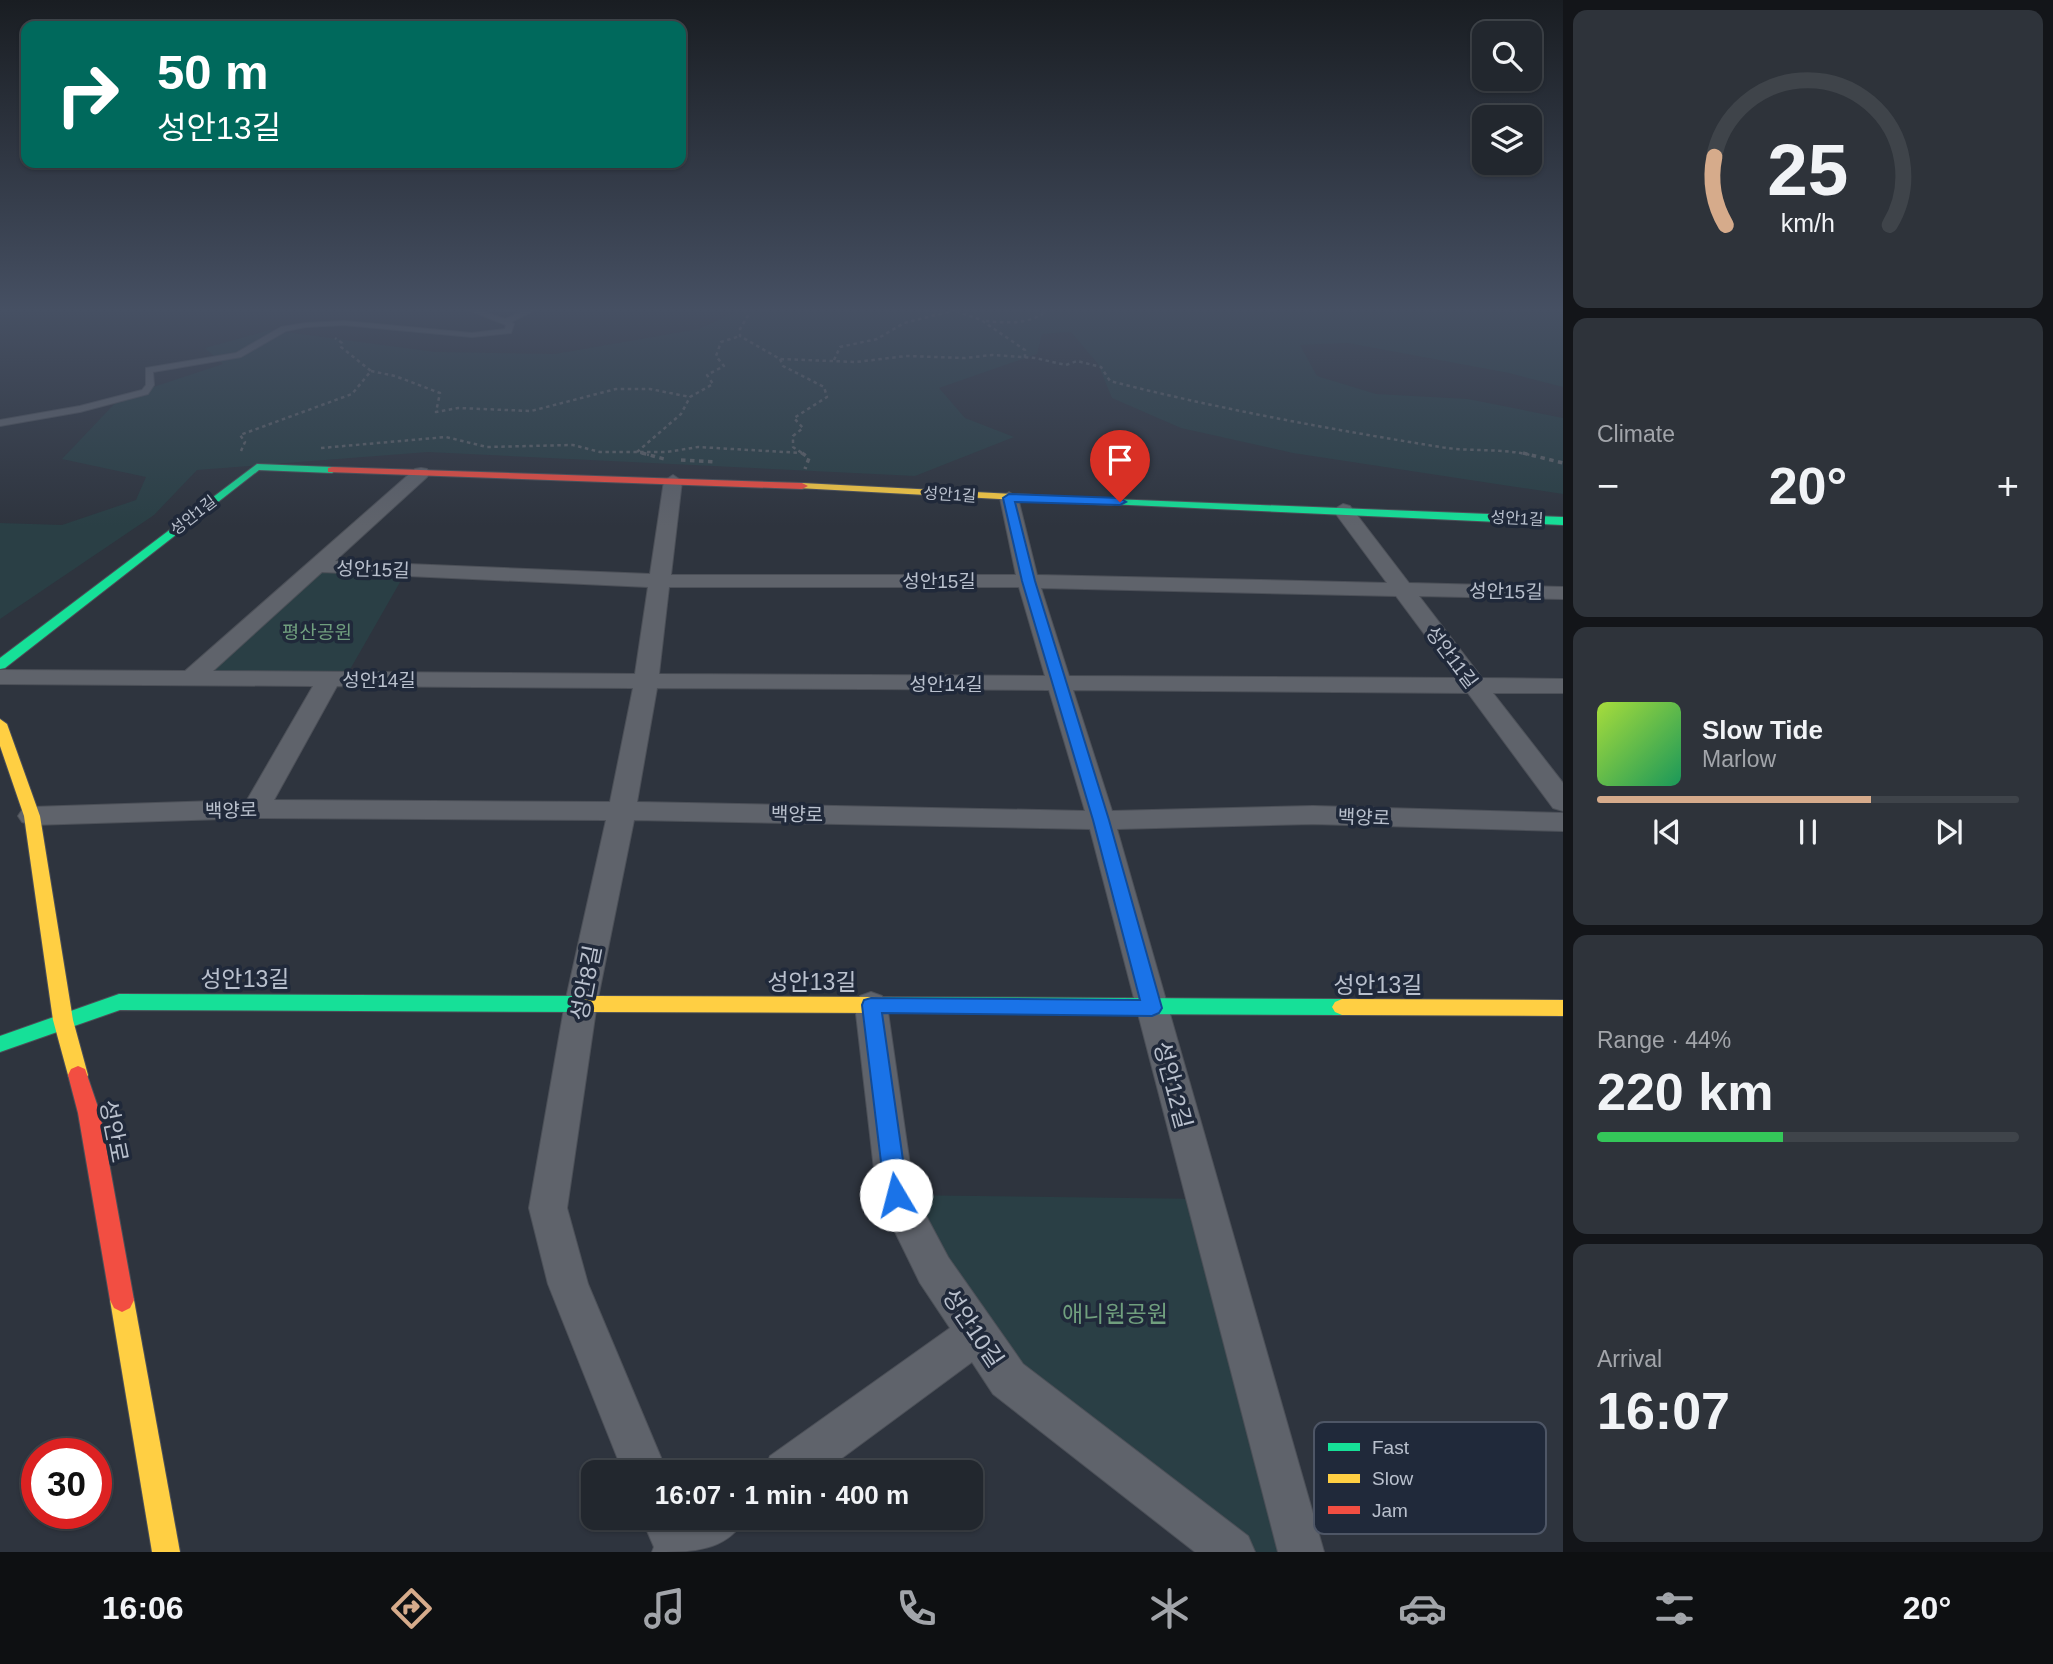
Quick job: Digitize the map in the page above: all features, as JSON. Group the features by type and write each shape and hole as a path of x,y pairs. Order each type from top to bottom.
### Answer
{"street":[{"name":"성안1길","path":"0,665 257,467 782,485 1009,498 1563,521"},
{"path":"189,680 421,473"},
{"name":"성안8길","path":"640,1460 568,1283 548,1208 581,1003 646,683 673,481"},
{"name":"성안12길","path":"1009,498 1028,581 1101,820 1301,1552"},
{"name":"성안11길","path":"1343,510 1563,802"},
{"name":"성안15길","path":"316,566 660,581 1028,581 1563,593"},
{"name":"성안14길","path":"0,677 1563,687"},
{"name":"성안14길","path":"256,809 328,680"},
{"name":"성안로","path":"0,724 32,816 63,1020 89,1113 166,1552"},
{"name":"백양로","path":"32,816 256,809 622,811 1101,820 1312,815 1563,822"},
{"name":"성안13길","path":"0,1044 119,1002 1563,1008"},
{"name":"성안10길","path":"871,1005 896,1195 934,1270 1008,1379 1232,1552"},
{"path":"802,1460 977,1333"},
{"path":"674,1543 698,1530"}],"lane":[{"path":"0,423 80,409 145,392 150,381"}],"path":[{"path":"362,381 352,394 240,435 245,442 241,453 274,466 286,459 325,447 406,443 446,437 487,447 573,444 600,452 667,452 698,447 802,453"},
{"path":"409,381 440,393 436,412 458,408 531,411 616,389 650,389 690,397"},
{"path":"637,452 681,414 690,397 713,384 711,381"},
{"path":"782,485 803,474 809,458 793,447 793,436 803,428 794,418 827,397 824,387 813,381"},
{"path":"1112,381 1193,402 1444,447 1514,452 1563,463"},
{"path":"637,452 651,458 676,461 696,459 721,462"}],"green space":[{"path":"170,381 958,381 939,388 965,418 1014,437 915,476 428,452 197,470 154,515 0,619 0,523 62,525 136,500 146,477 62,459 120,398"},
{"path":"1105,381 1335,381 1376,394 1468,399 1563,418 1563,494 1293,453 1181,428 1112,398"},
{"path":"1542,381 1563,381 1563,387"},
{"name":"평산공원","path":"316,566 407,570 344,680 189,680"},
{"name":"애니원공원","path":"896,1195 1205,1199 1301,1552 1232,1552 1008,1379"}],"traffic: fast":[{"path":"0,665 257,467 332,470"},
{"path":"1112,502 1563,521"},
{"path":"0,1044 119,1002 592,1004"},
{"path":"882,1005 1342,1007"}],"traffic: slow":[{"path":"802,486 1112,502"},
{"path":"0,724 32,816 63,1020 78,1075"},
{"path":"592,1004 882,1005"},
{"path":"1342,1007 1563,1008"},
{"path":"122,1300 166,1552"}],"traffic: jam":[{"path":"332,470 802,486"},
{"path":"78,1075 89,1113 122,1300"}],"route":[{"path":"896,1195 871,1005 1152,1008 1101,820 1028,581 1009,498 1120,502"}]}
